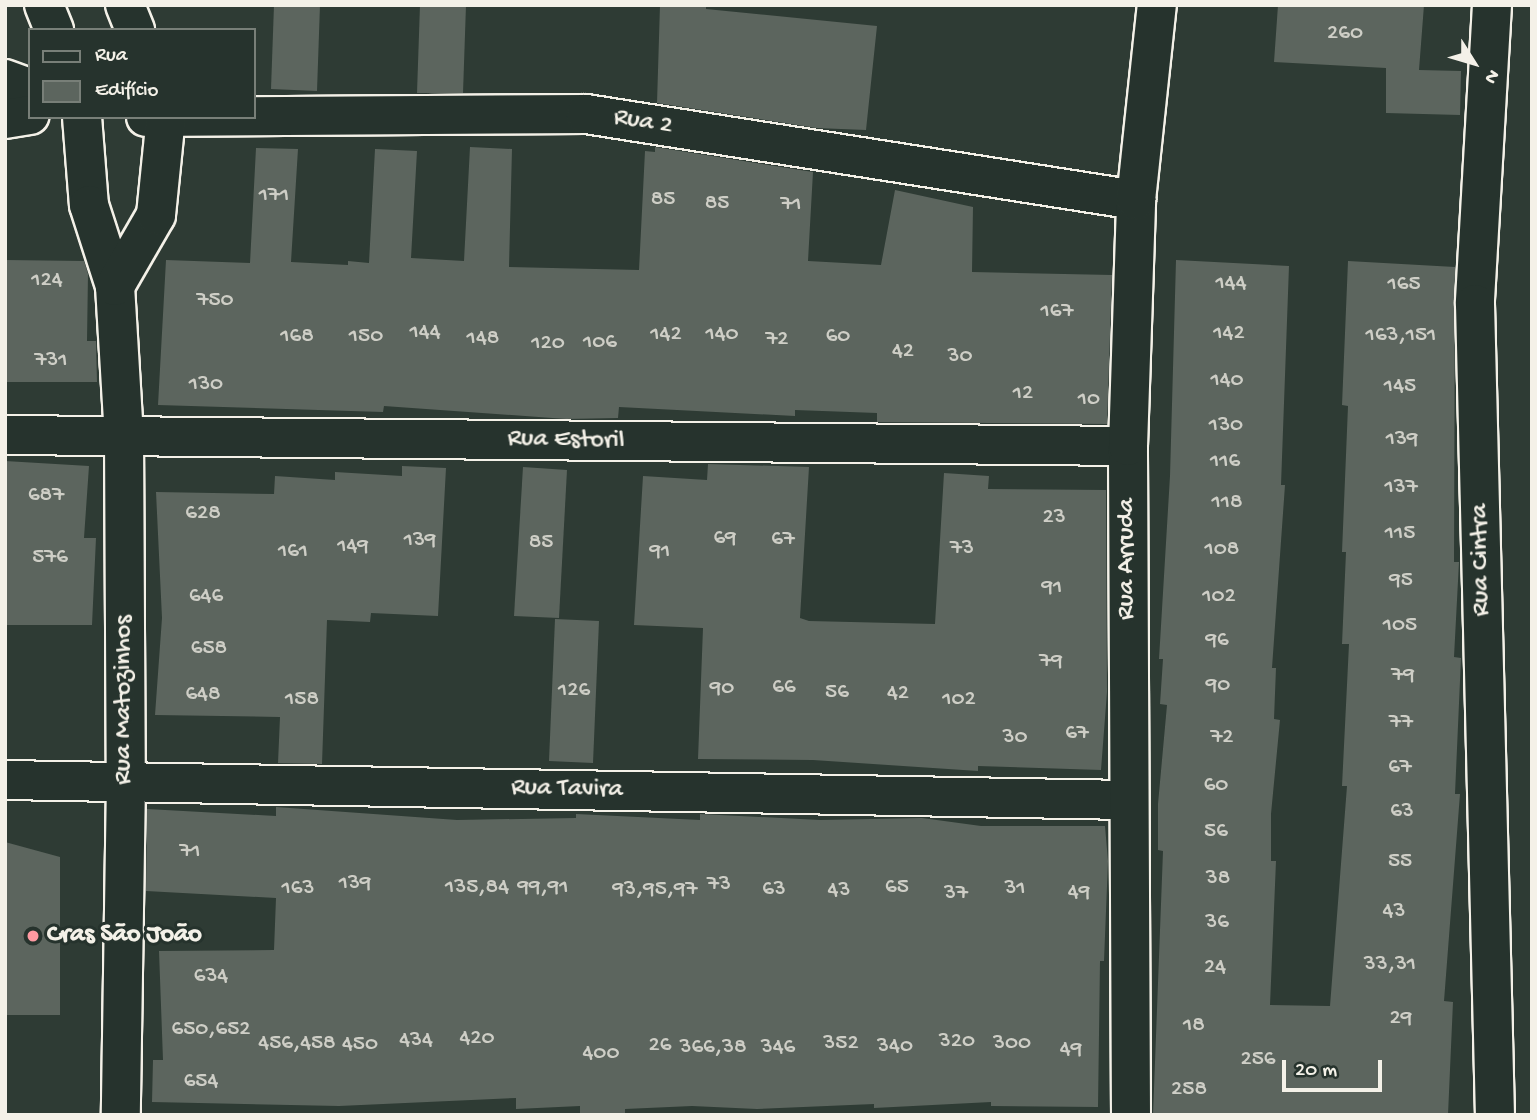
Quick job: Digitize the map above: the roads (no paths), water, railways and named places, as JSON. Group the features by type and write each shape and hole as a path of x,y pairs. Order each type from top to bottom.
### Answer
{"street":[{"path":"44,5 53,28"},
{"path":"125,5 134,28"},
{"name":"Rua Arruda","path":"1131,1115 1128,446 1136,200 1157,5"},
{"name":"Rua Cintra","path":"1492,5 1475,304 1495,1115"},
{"path":"5,79 28,87"},
{"name":"Rua 2","path":"256,117 586,114 1136,200"},
{"path":"5,119 28,115"},
{"name":"Rua Matozinhos","path":"82,119 89,205 115,286 124,436 126,782 121,1115"},
{"path":"115,286 156,215 159,119"},
{"name":"Rua Estoril","path":"5,435 1128,446"},
{"name":"Rua Tavira","path":"5,780 1129,800"}],"place":[{"name":"Cras São João","path":"33,936"}]}
